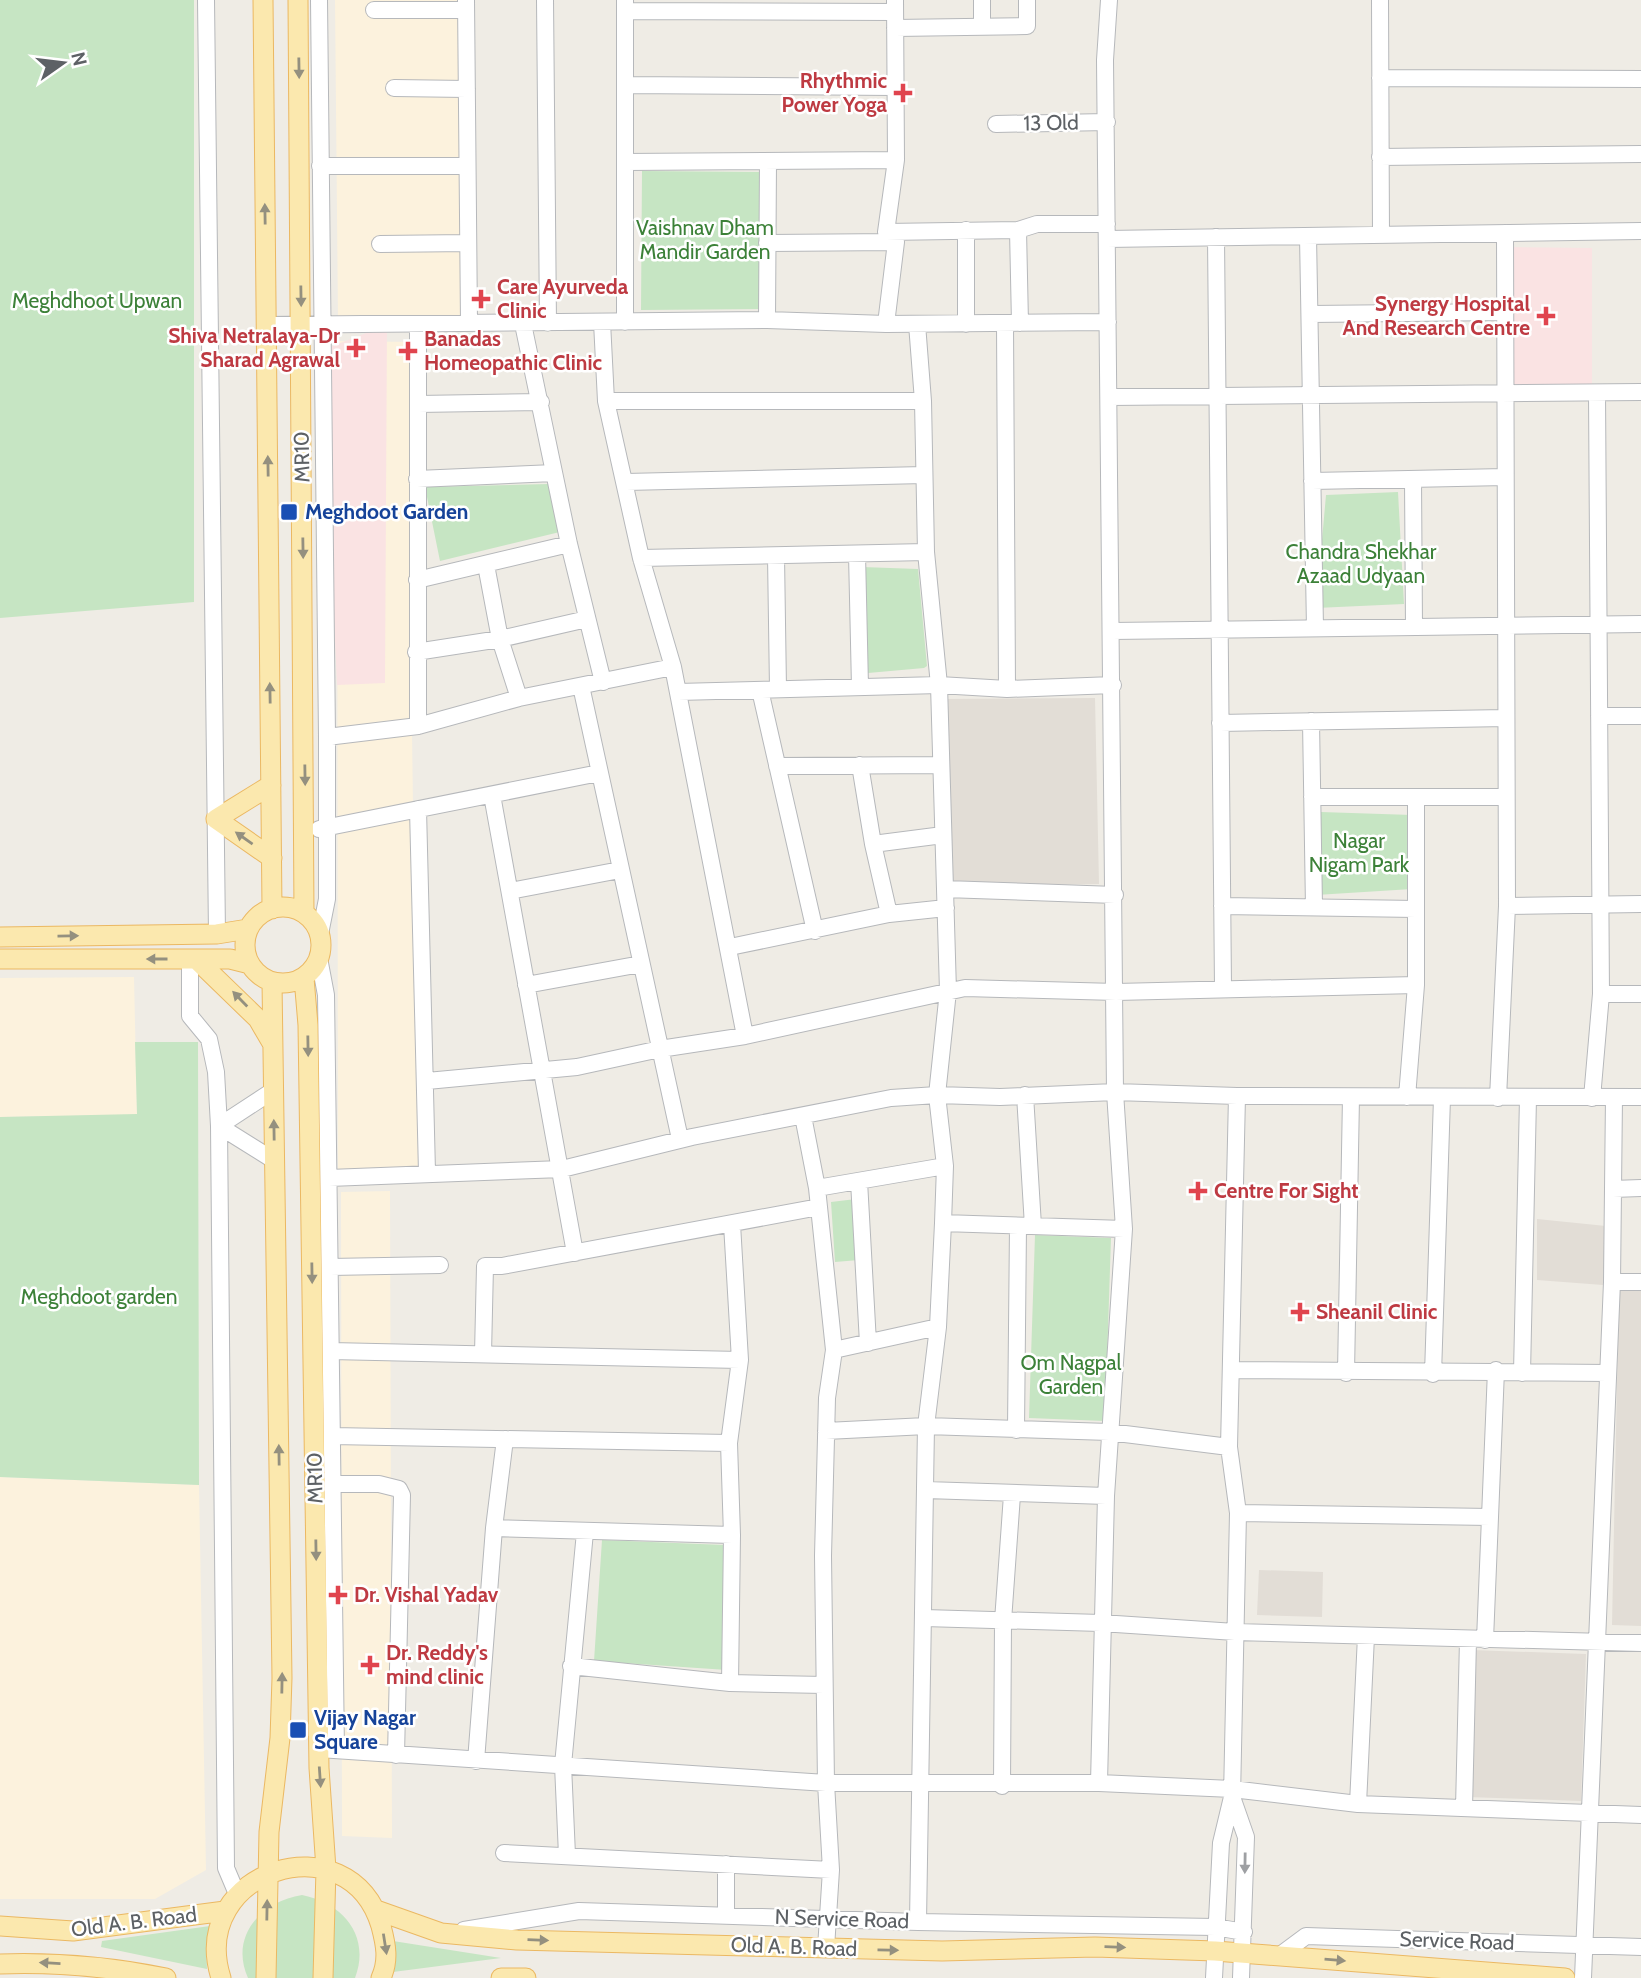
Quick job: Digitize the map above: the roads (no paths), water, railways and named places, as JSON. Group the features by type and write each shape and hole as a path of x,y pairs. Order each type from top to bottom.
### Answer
{"main road":[{"name":"MR10","path":"263,0 272,909"},
{"name":"MR10","path":"298,0 306,830 304,913"},
{"path":"271,785 216,819 271,858"},
{"path":"294,908 304,913 320,934 319,958 304,978 283,984 272,982 256,972 250,964 246,952 248,929 262,913 272,909 294,908"},
{"path":"0,937 217,934 248,929"},
{"path":"0,959 230,959 250,964"},
{"path":"193,959 258,1018 274,1046"},
{"name":"MR10","path":"304,978 308,1025 328,1750 323,1978"},
{"name":"MR10","path":"266,1978 268,1872 282,1678 272,982"},
{"path":"220,1978 215,1950 225,1912 237,1894 268,1872 302,1866 326,1869 354,1885 376,1910 387,1946 386,1967 381,1978"},
{"name":"Old A. B. Road","path":"376,1910 440,1933 517,1940 942,1951 1095,1947 1243,1952"},
{"name":"Old A. B. Road","path":"0,1926 73,1931 225,1912"},
{"path":"1243,1952 1565,1978"},
{"name":"Old A. B. Road","path":"0,1964 46,1962 130,1971 166,1978"},
{"path":"501,1978 526,1978"}],"street":[{"path":"205,0 217,934"},
{"path":"319,0 327,737 327,899 320,934"},
{"path":"545,0 548,323"},
{"path":"982,0 982,27"},
{"path":"625,322 625,6 895,13 982,27 1027,26 1027,0"},
{"path":"1099,1783 1106,1496 1124,1229 1115,1092 1105,60 1109,0"},
{"path":"1381,0 1381,235"},
{"path":"374,10 466,5 469,323"},
{"path":"886,324 896,160 895,13"},
{"path":"1380,78 1641,79"},
{"path":"625,85 895,87"},
{"path":"394,88 467,89"},
{"name":"13 Old","path":"996,124 1107,122"},
{"path":"1380,157 1641,154"},
{"path":"625,162 896,160"},
{"path":"767,320 768,161"},
{"path":"320,166 467,166"},
{"path":"767,243 966,230 1018,230 1037,224 1107,232 1216,237 1641,231"},
{"path":"966,230 966,324"},
{"path":"1007,688 1012,323 1018,230"},
{"path":"1498,1098 1507,906 1505,233"},
{"path":"1308,236 1315,628"},
{"path":"1216,237 1223,987"},
{"path":"380,244 468,243"},
{"path":"1310,314 1505,312"},
{"path":"266,326 767,320 886,324 1108,322"},
{"path":"602,322 606,401 626,481 641,558 673,667 730,947 745,1036"},
{"path":"418,324 418,726"},
{"path":"523,324 569,544 603,681"},
{"path":"917,324 923,401 926,552 939,685 948,991 937,1095 945,1166 938,1327 926,1426 918,1922"},
{"path":"1109,397 1641,392"},
{"path":"1592,1098 1601,994 1597,393"},
{"path":"418,404 541,401"},
{"path":"606,401 923,401"},
{"path":"417,479 554,473"},
{"path":"626,481 925,475"},
{"path":"1312,481 1505,477"},
{"path":"1413,479 1415,626"},
{"path":"417,580 569,544"},
{"path":"641,558 926,552"},
{"path":"857,554 860,687"},
{"path":"776,556 778,689"},
{"path":"486,565 500,639 519,698"},
{"path":"416,652 500,639 587,620"},
{"path":"1112,631 1641,624"},
{"path":"327,737 418,726 519,698 673,667"},
{"path":"678,692 939,685 1007,688 1112,685"},
{"path":"581,686 680,1139"},
{"path":"760,690 815,931"},
{"path":"1599,716 1641,716"},
{"path":"1220,723 1506,718"},
{"path":"1311,721 1314,907"},
{"path":"860,765 873,844 889,914"},
{"path":"777,766 941,765"},
{"path":"306,830 599,773"},
{"path":"492,795 562,1169 575,1253"},
{"path":"1312,797 1506,797"},
{"path":"1407,1097 1416,985 1416,797"},
{"path":"418,809 427,1081 427,1172"},
{"path":"873,844 943,835"},
{"path":"510,891 620,870"},
{"path":"945,890 1115,895"},
{"path":"1507,906 1641,904"},
{"path":"1222,906 1416,909"},
{"path":"730,947 889,914 946,908"},
{"path":"319,958 326,995 333,1484 328,1750 826,1783 1002,1786 1099,1783 1358,1804 1641,1815"},
{"path":"193,959 190,1016 209,1040 216,1072 219,1126 226,1868 237,1894"},
{"path":"526,985 641,964"},
{"path":"427,1081 577,1067 660,1049 745,1036 965,988 1116,992 1223,987 1416,985"},
{"path":"1601,994 1641,994"},
{"path":"219,1126 274,1090"},
{"path":"329,1178 427,1172 562,1169 680,1139 891,1098 937,1095 1115,1092 1442,1098 1641,1097"},
{"path":"1016,1430 1026,1226 1025,1095"},
{"path":"1214,1978 1221,1843 1232,1793 1238,1513 1229,1447 1237,1096"},
{"path":"1346,1373 1351,1097"},
{"path":"1583,1978 1612,1282 1614,1097"},
{"path":"1433,1374 1442,1098"},
{"path":"1522,1373 1528,1098"},
{"path":"803,1116 817,1188 834,1350 825,1431 824,1685 831,1870 826,1948"},
{"path":"219,1126 275,1161"},
{"path":"817,1188 945,1166"},
{"path":"859,1181 868,1343"},
{"path":"1613,1189 1641,1188"},
{"path":"483,1354 485,1266 502,1266 819,1207"},
{"path":"943,1223 1124,1229"},
{"path":"730,1682 732,1535 729,1443 740,1360 732,1224"},
{"path":"330,1267 440,1265"},
{"path":"1612,1282 1641,1282"},
{"path":"834,1350 938,1327"},
{"path":"331,1351 740,1360"},
{"path":"1231,1370 1433,1374 1496,1370 1522,1373 1608,1373"},
{"path":"1485,1640 1496,1370"},
{"path":"825,1431 926,1426 1109,1432 1229,1447"},
{"path":"332,1436 729,1443"},
{"path":"476,1760 494,1528 505,1439"},
{"path":"333,1484 379,1484 399,1489 402,1495 396,1755"},
{"path":"926,1490 1012,1495 1106,1496"},
{"path":"1002,1786 1003,1621 1012,1495"},
{"path":"1238,1513 1490,1517"},
{"path":"494,1528 732,1535"},
{"path":"567,1855 563,1765 585,1532"},
{"path":"924,1618 1101,1623 1235,1632 1641,1643"},
{"path":"1358,1804 1366,1636"},
{"path":"1464,1808 1468,1640"},
{"path":"571,1666 730,1682 824,1685"},
{"path":"1232,1793 1246,1837 1241,1978"},
{"path":"504,1853 831,1870"},
{"path":"726,1864 726,1915"},
{"name":"N Service Road","path":"440,1933 579,1911 918,1922 1215,1927 1244,1932"},
{"name":"Service Road","path":"1279,1956 1306,1936 1641,1947"}],"place":[{"name":"Rhythmic Power Yoga","path":"903,93"},
{"name":"Care Ayurveda Clinic","path":"481,299"},
{"name":"Synergy Hospital And Research Centre","path":"1546,316"},
{"name":"Shiva Netralaya-Dr Sharad Agrawal","path":"356,348"},
{"name":"Banadas Homeopathic Clinic","path":"408,351"},
{"name":"Meghdoot Garden","path":"289,512"},
{"name":"Centre For Sight","path":"1198,1191"},
{"name":"Sheanil Clinic","path":"1300,1312"},
{"name":"Dr. Vishal Yadav","path":"338,1595"},
{"name":"Dr. Reddy's mind clinic","path":"370,1665"},
{"name":"Vijay Nagar Square","path":"298,1730"}],"park label":[{"name":"Vaishnav Dham Mandir Garden","path":"705,240"},
{"name":"Meghdhoot Upwan","path":"97,301"},
{"name":"Chandra Shekhar Azaad Udyaan","path":"1361,564"},
{"name":"Nagar Nigam Park","path":"1359,853"},
{"name":"Meghdoot garden","path":"99,1297"},
{"name":"Om Nagpal Garden","path":"1071,1375"}]}
